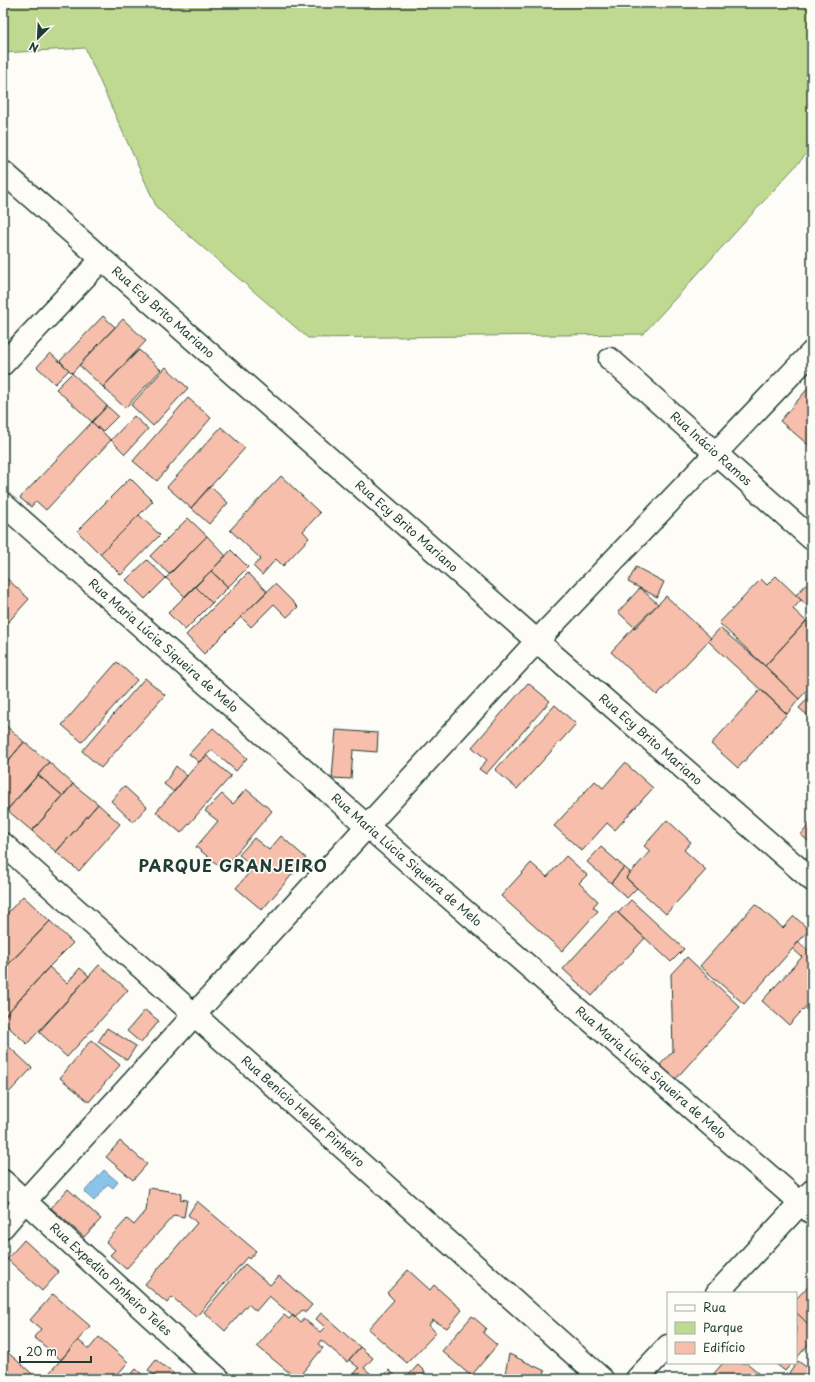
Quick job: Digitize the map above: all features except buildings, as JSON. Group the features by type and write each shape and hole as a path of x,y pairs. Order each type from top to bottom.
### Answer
{"street":[{"name":"Rua Ecy Brito Mariano","path":"3,172 537,641 812,880"},
{"path":"3,364 102,259"},
{"path":"3,1227 366,826 537,641 812,352"},
{"name":"Rua Inácio Ramos","path":"610,359 812,539"},
{"name":"Rua Maria Lúcia Siqueira de Melo","path":"3,504 366,826 808,1202"},
{"name":"Rua Benício Helder Pinheiro","path":"3,844 602,1379"},
{"name":"Rua Expedito Pinheiro Teles","path":"3,1181 219,1379"},
{"path":"718,1292 808,1202"},
{"path":"637,1379 667,1347"}],"green space":[{"path":"3,3 812,3 812,148 643,334 308,338 157,208 85,48 3,53"}],"water":[{"path":"104,1170 118,1182 113,1188 108,1184 94,1201 84,1192"}],"district":[{"name":"PARQUE GRANJEIRO","path":"233,866"}]}
